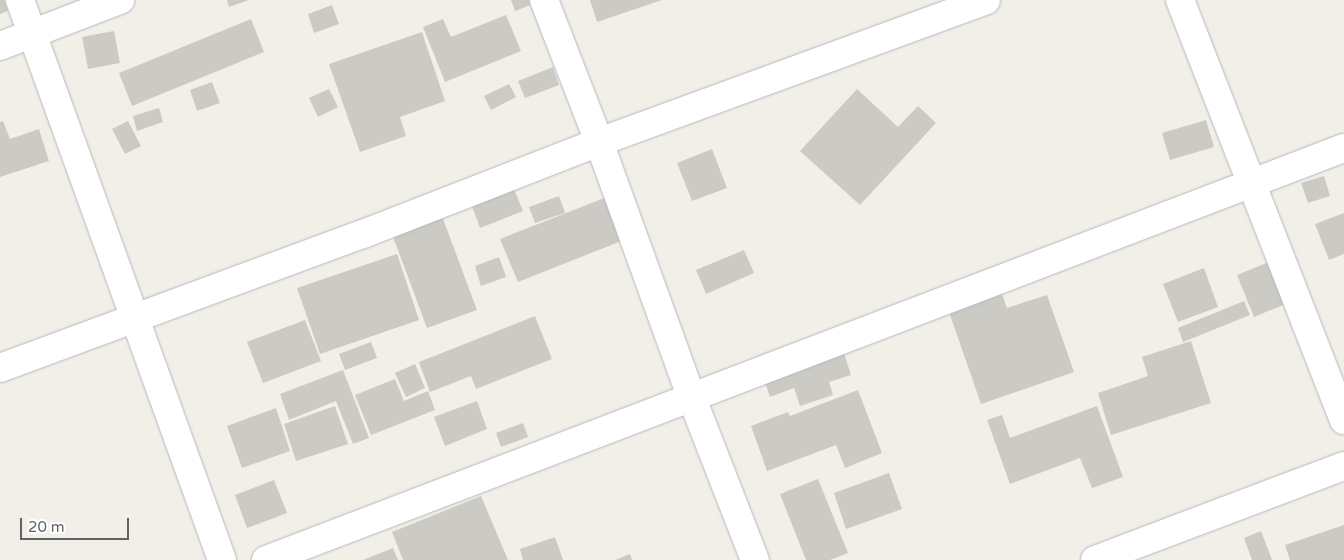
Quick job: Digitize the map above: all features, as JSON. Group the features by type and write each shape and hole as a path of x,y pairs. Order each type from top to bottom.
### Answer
{"street":[{"path":"20,0 30,34 222,560"},
{"path":"0,46 120,0"},
{"path":"544,0 599,142 691,396 755,560"},
{"path":"0,368 363,234 599,142 986,0"},
{"path":"1180,0 1344,420"},
{"path":"266,560 1344,148"},
{"path":"1095,560 1344,466"}],"building":[{"path":"0,0 4,0 8,11 0,14"},
{"path":"227,0 249,0 229,7"},
{"path":"511,0 529,0 531,5 515,11"},
{"path":"590,0 662,0 597,22"},
{"path":"332,5 339,24 314,33 308,14"},
{"path":"506,15 521,51 445,82 423,27 443,19 451,37"},
{"path":"251,19 264,52 132,106 119,73"},
{"path":"114,31 120,63 88,69 82,37"},
{"path":"422,32 445,101 400,117 406,136 360,152 329,64"},
{"path":"553,67 559,85 525,98 518,81"},
{"path":"212,82 220,103 197,111 190,90"},
{"path":"509,84 516,97 491,110 484,96"},
{"path":"329,89 338,107 318,117 309,98"},
{"path":"857,89 898,127 918,106 936,123 860,205 800,151"},
{"path":"159,108 163,122 137,131 133,116"},
{"path":"1206,120 1214,147 1170,160 1162,133"},
{"path":"3,121 10,139 39,129 49,161 0,177 0,122"},
{"path":"128,121 141,146 125,154 112,129"},
{"path":"712,149 727,188 692,201 677,163"},
{"path":"1324,176 1330,196 1308,203 1301,183"},
{"path":"514,189 523,211 480,228 472,206"},
{"path":"559,196 565,213 535,223 529,207"},
{"path":"607,197 624,240 518,282 500,239"},
{"path":"436,200 477,310 427,328 386,218"},
{"path":"1344,213 1344,254 1329,260 1315,224"},
{"path":"744,250 754,273 706,294 696,270"},
{"path":"397,254 419,320 320,354 297,288"},
{"path":"499,257 506,277 481,286 475,266"},
{"path":"1276,259 1293,301 1254,317 1237,275"},
{"path":"1204,268 1218,307 1178,322 1163,284"},
{"path":"1002,294 1007,308 1047,295 1074,372 981,404 949,312"},
{"path":"1244,301 1250,315 1183,342 1178,328"},
{"path":"535,316 552,359 476,389 471,376 430,392 419,362"},
{"path":"305,320 321,361 263,383 247,342"},
{"path":"1191,341 1211,403 1111,435 1098,393 1148,376 1142,357"},
{"path":"371,342 377,358 345,370 339,354"},
{"path":"842,347 851,375 829,382 833,395 800,406 794,388 770,397 762,373"},
{"path":"415,364 425,388 406,397 395,373"},
{"path":"343,370 369,438 353,444 336,401 289,420 280,394"},
{"path":"395,379 404,401 428,391 435,410 371,435 355,395"},
{"path":"858,390 882,453 845,468 836,445 767,471 751,426 788,412 790,416"},
{"path":"477,401 487,429 445,446 434,417"},
{"path":"335,406 348,444 296,461 284,424"},
{"path":"1097,406 1123,477 1092,488 1080,458 1010,484 987,420 1002,415 1010,438"},
{"path":"276,408 290,451 242,468 227,426"},
{"path":"523,423 528,437 501,447 496,433"},
{"path":"889,473 902,509 846,529 834,493"},
{"path":"818,479 848,553 830,560 806,560 780,494"},
{"path":"274,480 287,513 247,528 235,495"},
{"path":"481,496 508,560 403,560 392,532"},
{"path":"1344,525 1344,560 1290,560 1285,545"},
{"path":"1261,531 1272,560 1252,560 1244,538"},
{"path":"555,537 563,560 523,560 520,549"},
{"path":"393,548 398,560 363,560"},
{"path":"630,554 632,560 615,560"}]}
